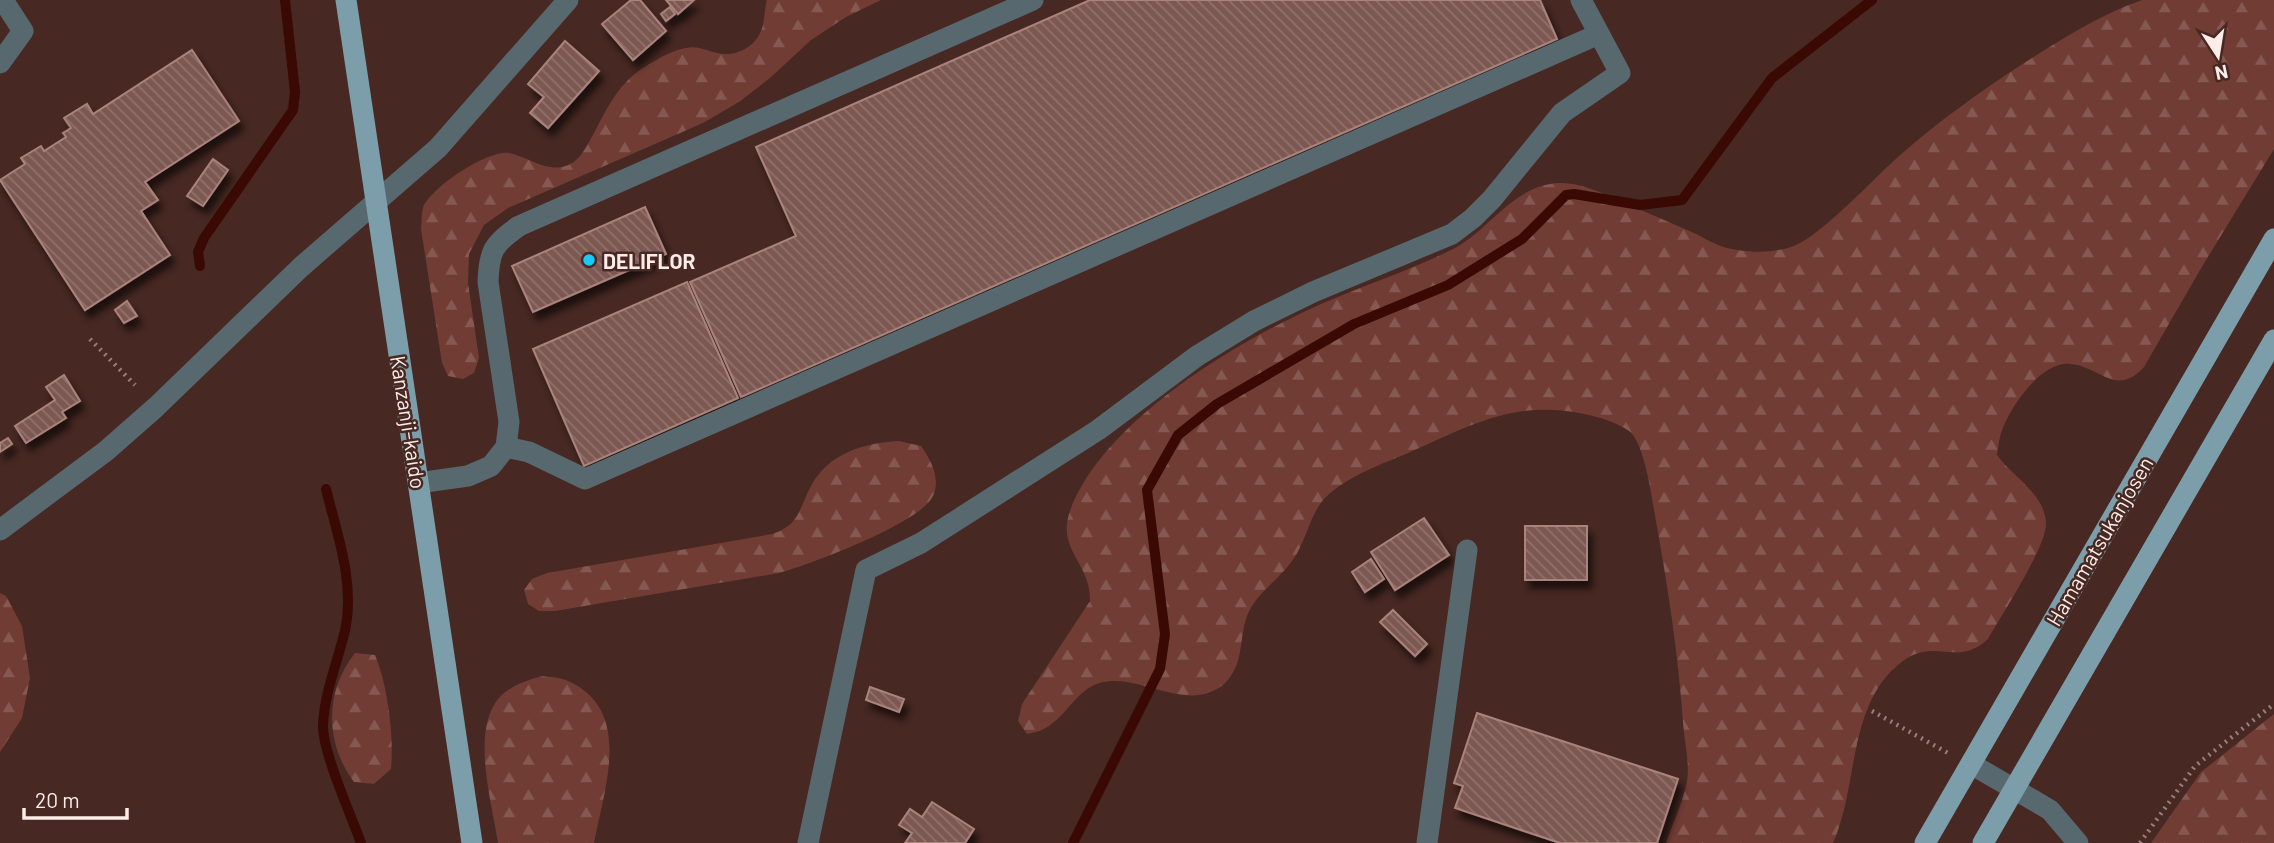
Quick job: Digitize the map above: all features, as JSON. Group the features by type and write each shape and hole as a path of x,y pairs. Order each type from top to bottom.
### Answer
{"main road":[{"name":"Kanzanji-kaido","path":"346,0 472,843"},
{"name":"Hamamatsukanjosen","path":"1925,843 2274,239"},
{"path":"1983,843 2274,340"}],"street":[{"path":"0,64 23,31 3,0"},
{"path":"0,530 106,451 156,407 301,267 438,148 568,0"},
{"path":"418,483 468,476 491,466 506,447 509,422 488,282 489,259 500,240 519,226 1033,0"},
{"path":"808,843 866,570 921,543 1098,430 1197,356 1254,321 1313,292 1427,246 1452,234 1473,218 1492,199 1562,113 1620,73 1581,0"},
{"path":"506,447 529,452 585,479 1599,34"},
{"path":"1427,843 1467,551"},
{"path":"1971,764 2050,810 2078,843"}],"path":[{"path":"90,339 135,385"},
{"path":"2140,843 2196,766 2274,704"},
{"path":"1872,711 1934,747 1971,764"}],"green space":[{"path":"767,0 881,0 846,17 811,40 739,102 703,123 508,208 484,225 469,254 468,283 479,358 474,373 463,379 448,376 442,363 421,229 422,210 428,200 460,172 499,154 517,155 550,167 566,166 575,161 585,149 615,96 638,71 681,49 691,47 723,54 746,48 755,41 761,31"},
{"path":"2142,0 2274,0 2274,149 2144,367 2134,376 2116,380 2081,366 2059,365 2038,378 2011,411 2001,433 1997,455 2036,496 2042,507 2046,523 2039,548 1988,639 1966,651 1915,654 1885,678 1863,721 1847,796 1833,843 1666,843 1683,797 1688,767 1672,621 1647,473 1635,437 1629,431 1601,418 1559,410 1514,413 1473,425 1364,472 1334,490 1320,505 1292,561 1251,608 1235,668 1225,683 1211,692 1181,695 1134,683 1103,682 1083,693 1059,718 1040,731 1027,734 1018,721 1022,704 1090,601 1085,576 1067,536 1070,511 1087,478 1111,446 1141,416 1213,362 1287,320 1455,248 1515,200 1542,186 1566,183 1589,188 1727,248 1763,252 1794,246 1819,230 1915,143 1981,92 2072,33"},
{"path":"899,441 921,446 925,451 935,476 933,496 924,507 908,518 863,542 779,573 555,611 539,611 528,604 524,590 532,579 547,573 772,534 793,521 811,486 827,465 860,447"},
{"path":"0,593 6,596 22,626 30,678 22,718 0,752"},
{"path":"355,653 375,655 389,712 391,769 374,784 354,782 344,767 333,734 333,701 345,668"},
{"path":"541,676 565,680 588,694 601,711 608,731 608,776 594,843 498,843 486,769 486,730 490,713 498,699 507,691"},
{"path":"2274,714 2274,843 2151,843 2201,772"}],"building":[{"path":"631,0 640,0 666,31 633,60 602,24"},
{"path":"666,0 694,0 678,14"},
{"path":"1090,0 1540,0 1557,39 741,397 690,282 796,236 756,147"},
{"path":"670,7 675,14 666,21 661,14"},
{"path":"565,41 599,71 548,128 530,113 544,97 528,84"},
{"path":"192,50 239,121 145,182 158,200 141,211 170,255 85,310 0,180 25,164 21,158 41,146 44,151 66,137 63,133 71,128 64,118 87,104 93,114"},
{"path":"213,159 228,170 203,206 187,196"},
{"path":"645,207 666,254 533,312 512,266"},
{"path":"687,282 738,398 584,466 533,349"},
{"path":"127,301 137,316 124,323 115,310"},
{"path":"64,375 80,401 62,412 66,418 26,443 15,426 55,400 46,387"},
{"path":"8,438 12,444 0,452 0,443"},
{"path":"1424,518 1449,555 1395,590 1371,552"},
{"path":"1525,526 1587,526 1587,580 1525,580"},
{"path":"1371,559 1384,579 1365,592 1352,572"},
{"path":"1393,610 1427,644 1415,656 1380,622"},
{"path":"870,687 904,699 899,712 866,700"},
{"path":"1477,713 1678,779 1657,843 1560,843 1455,808 1463,786 1454,783"},
{"path":"932,802 974,829 965,843 905,843 912,833 899,825 910,809 922,817"}],"waterway":[{"path":"200,266 198,252 204,238 293,110 295,92 285,0"},
{"path":"1073,843 1160,669 1165,634 1147,490 1178,435 1217,404 1354,324 1448,285 1522,239 1566,195 1640,205 1682,200 1772,78 1872,0"},
{"path":"326,489 343,557 348,609 326,701 324,738 332,768 361,843"}],"place":[{"name":"DELIFLOR","path":"589,260"}]}
